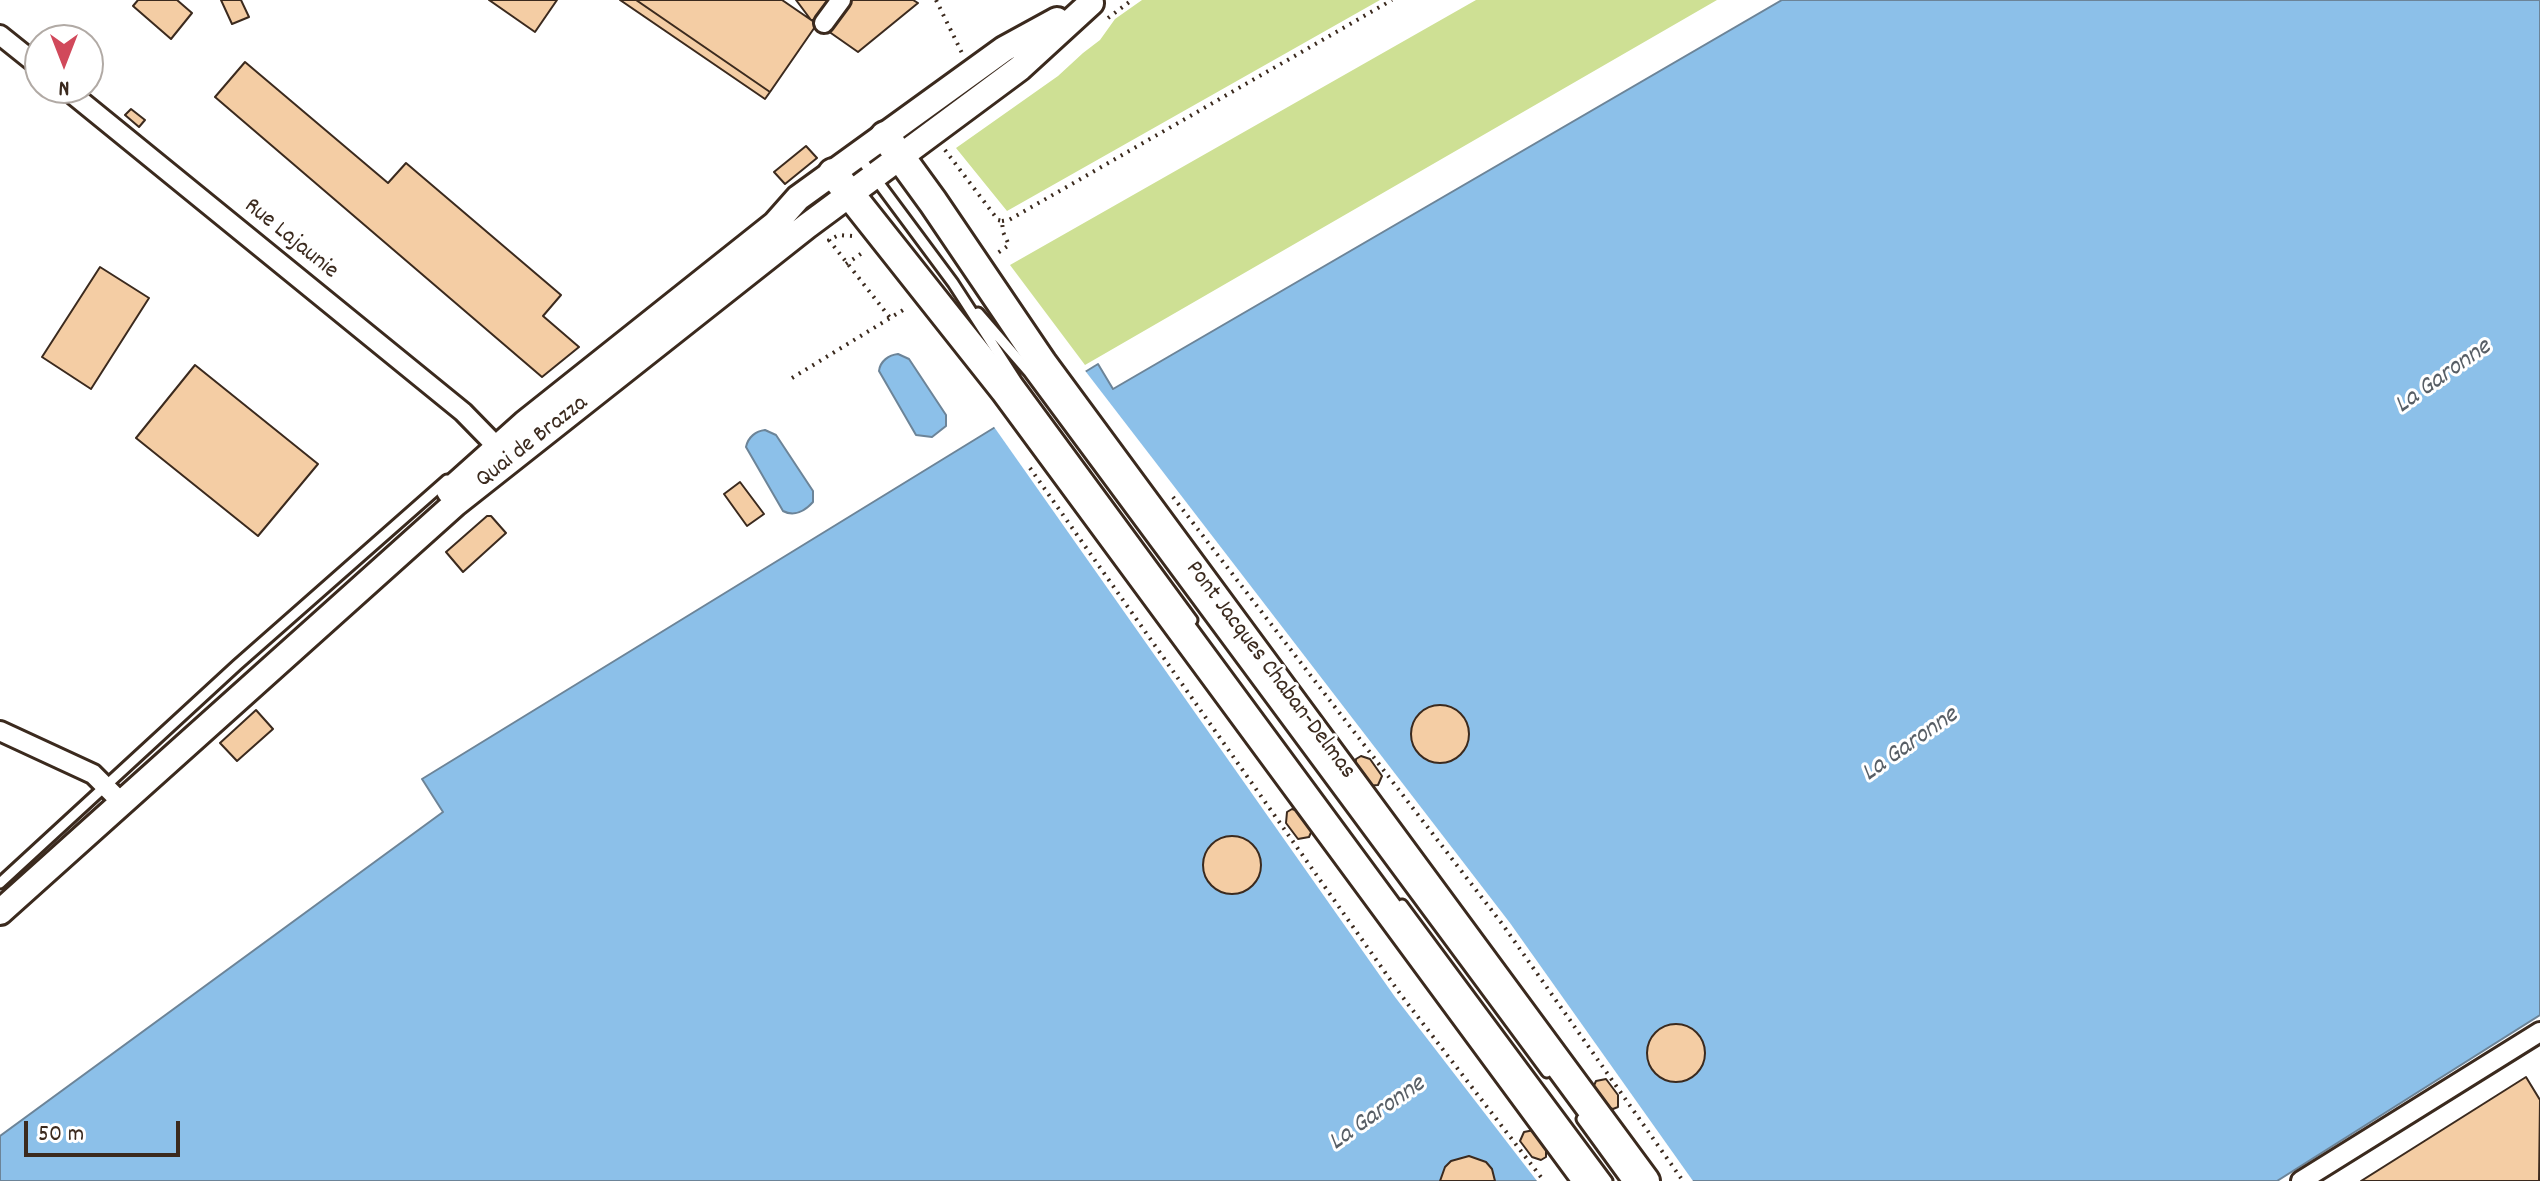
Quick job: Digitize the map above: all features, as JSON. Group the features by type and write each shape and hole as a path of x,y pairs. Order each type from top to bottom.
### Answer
{"main road":[{"name":"Quai de Brazza","path":"496,445 841,184 858,155 892,146 1020,68 1093,1"},
{"name":"Quai de Brazza","path":"0,896 109,790 496,445 775,224 798,198 875,175 892,146"},
{"name":"Pont Jacques Chaban-Delmas","path":"892,146 1035,368 1645,1181"},
{"name":"Pont Jacques Chaban-Delmas","path":"841,184 1011,386 1588,1181"},
{"name":"Quai de Brazza","path":"1,918 109,790"}],"street":[{"path":"824,23 841,0"},
{"path":"0,35 24,54"},
{"name":"Rue Lajaunie","path":"85,104 463,412 496,445"},
{"path":"0,731 93,774 109,790"},
{"path":"2301,1181 2540,1032"}],"lane":[{"path":"858,155 953,283 1011,386 1194,623"},
{"path":"953,283 1035,368 1553,1080"},
{"path":"1,918 462,511 496,445"},
{"path":"0,883 109,790"},
{"path":"1399,901 1607,1181"},
{"path":"1572,1105 1627,1181"}],"path":[{"path":"936,0 964,55"},
{"path":"944,148 998,220 1009,220 1392,0"},
{"path":"998,253 1009,245 1002,221"},
{"path":"846,264 867,250 860,240 850,235 839,235 829,240 846,264 891,319"},
{"path":"792,378 904,309"},
{"path":"1030,469 1401,995 1544,1181"},
{"path":"1165,486 1503,925 1683,1181"}],"green space":[{"path":"1142,0 1380,0 1007,211 956,148 1058,76 1100,40 1115,19"},
{"path":"1476,0 1717,0 1085,365 1010,265"}],"water":[{"name":"La Garonne","path":"1782,0 2540,0 2540,1015 2277,1181 0,1181 0,1136 443,812 422,779 1098,364 1113,389"},
{"path":"898,354 909,359 946,415 946,426 932,437 916,435 879,371 886,359"},
{"path":"765,430 776,435 813,491 813,502 799,512 783,511 746,447 753,435"}],"pier":[{"path":"1083,368 1510,923 1693,1181 1537,1181 1395,997 992,424"}],"building":[{"path":"138,0 177,0 192,13 171,39 133,6"},
{"path":"221,0 241,0 249,17 232,24"},
{"path":"489,0 557,0 535,32"},
{"path":"620,0 636,0 770,92 765,99"},
{"path":"636,0 782,0 817,24 770,92"},
{"path":"796,0 832,0 819,20 811,20"},
{"path":"850,0 913,0 918,3 858,52 828,31"},
{"path":"245,62 388,183 406,163 561,295 543,316 579,347 542,377 215,97"},
{"path":"131,109 145,120 139,127 125,115"},
{"path":"806,146 817,158 785,184 774,172"},
{"path":"100,267 149,298 91,389 42,357"},
{"path":"195,365 318,464 258,536 136,438"},
{"path":"740,482 764,514 747,526 724,494"},
{"path":"487,516 491,516 506,533 463,572 446,552"},
{"path":"1440,705 1461,713 1469,734 1461,755 1440,763 1419,755 1411,734 1419,713"},
{"path":"256,710 273,729 237,761 220,743"},
{"path":"1361,756 1370,759 1382,776 1378,785 1367,786 1355,770 1356,759"},
{"path":"1292,809 1301,812 1313,828 1309,837 1298,839 1286,823 1287,812"},
{"path":"1232,836 1253,844 1261,865 1253,886 1232,894 1211,886 1203,865 1211,844"},
{"path":"1676,1024 1696,1033 1705,1053 1696,1073 1676,1082 1656,1073 1647,1053 1656,1033"},
{"path":"2526,1077 2540,1100 2539,1181 2361,1181"},
{"path":"1606,1079 1618,1095 1618,1107 1613,1109 1604,1106 1592,1090 1596,1081"},
{"path":"1534,1130 1546,1146 1546,1157 1541,1160 1532,1157 1520,1141 1524,1132"},
{"path":"1469,1156 1486,1162 1492,1169 1495,1181 1440,1181 1451,1161"}]}
